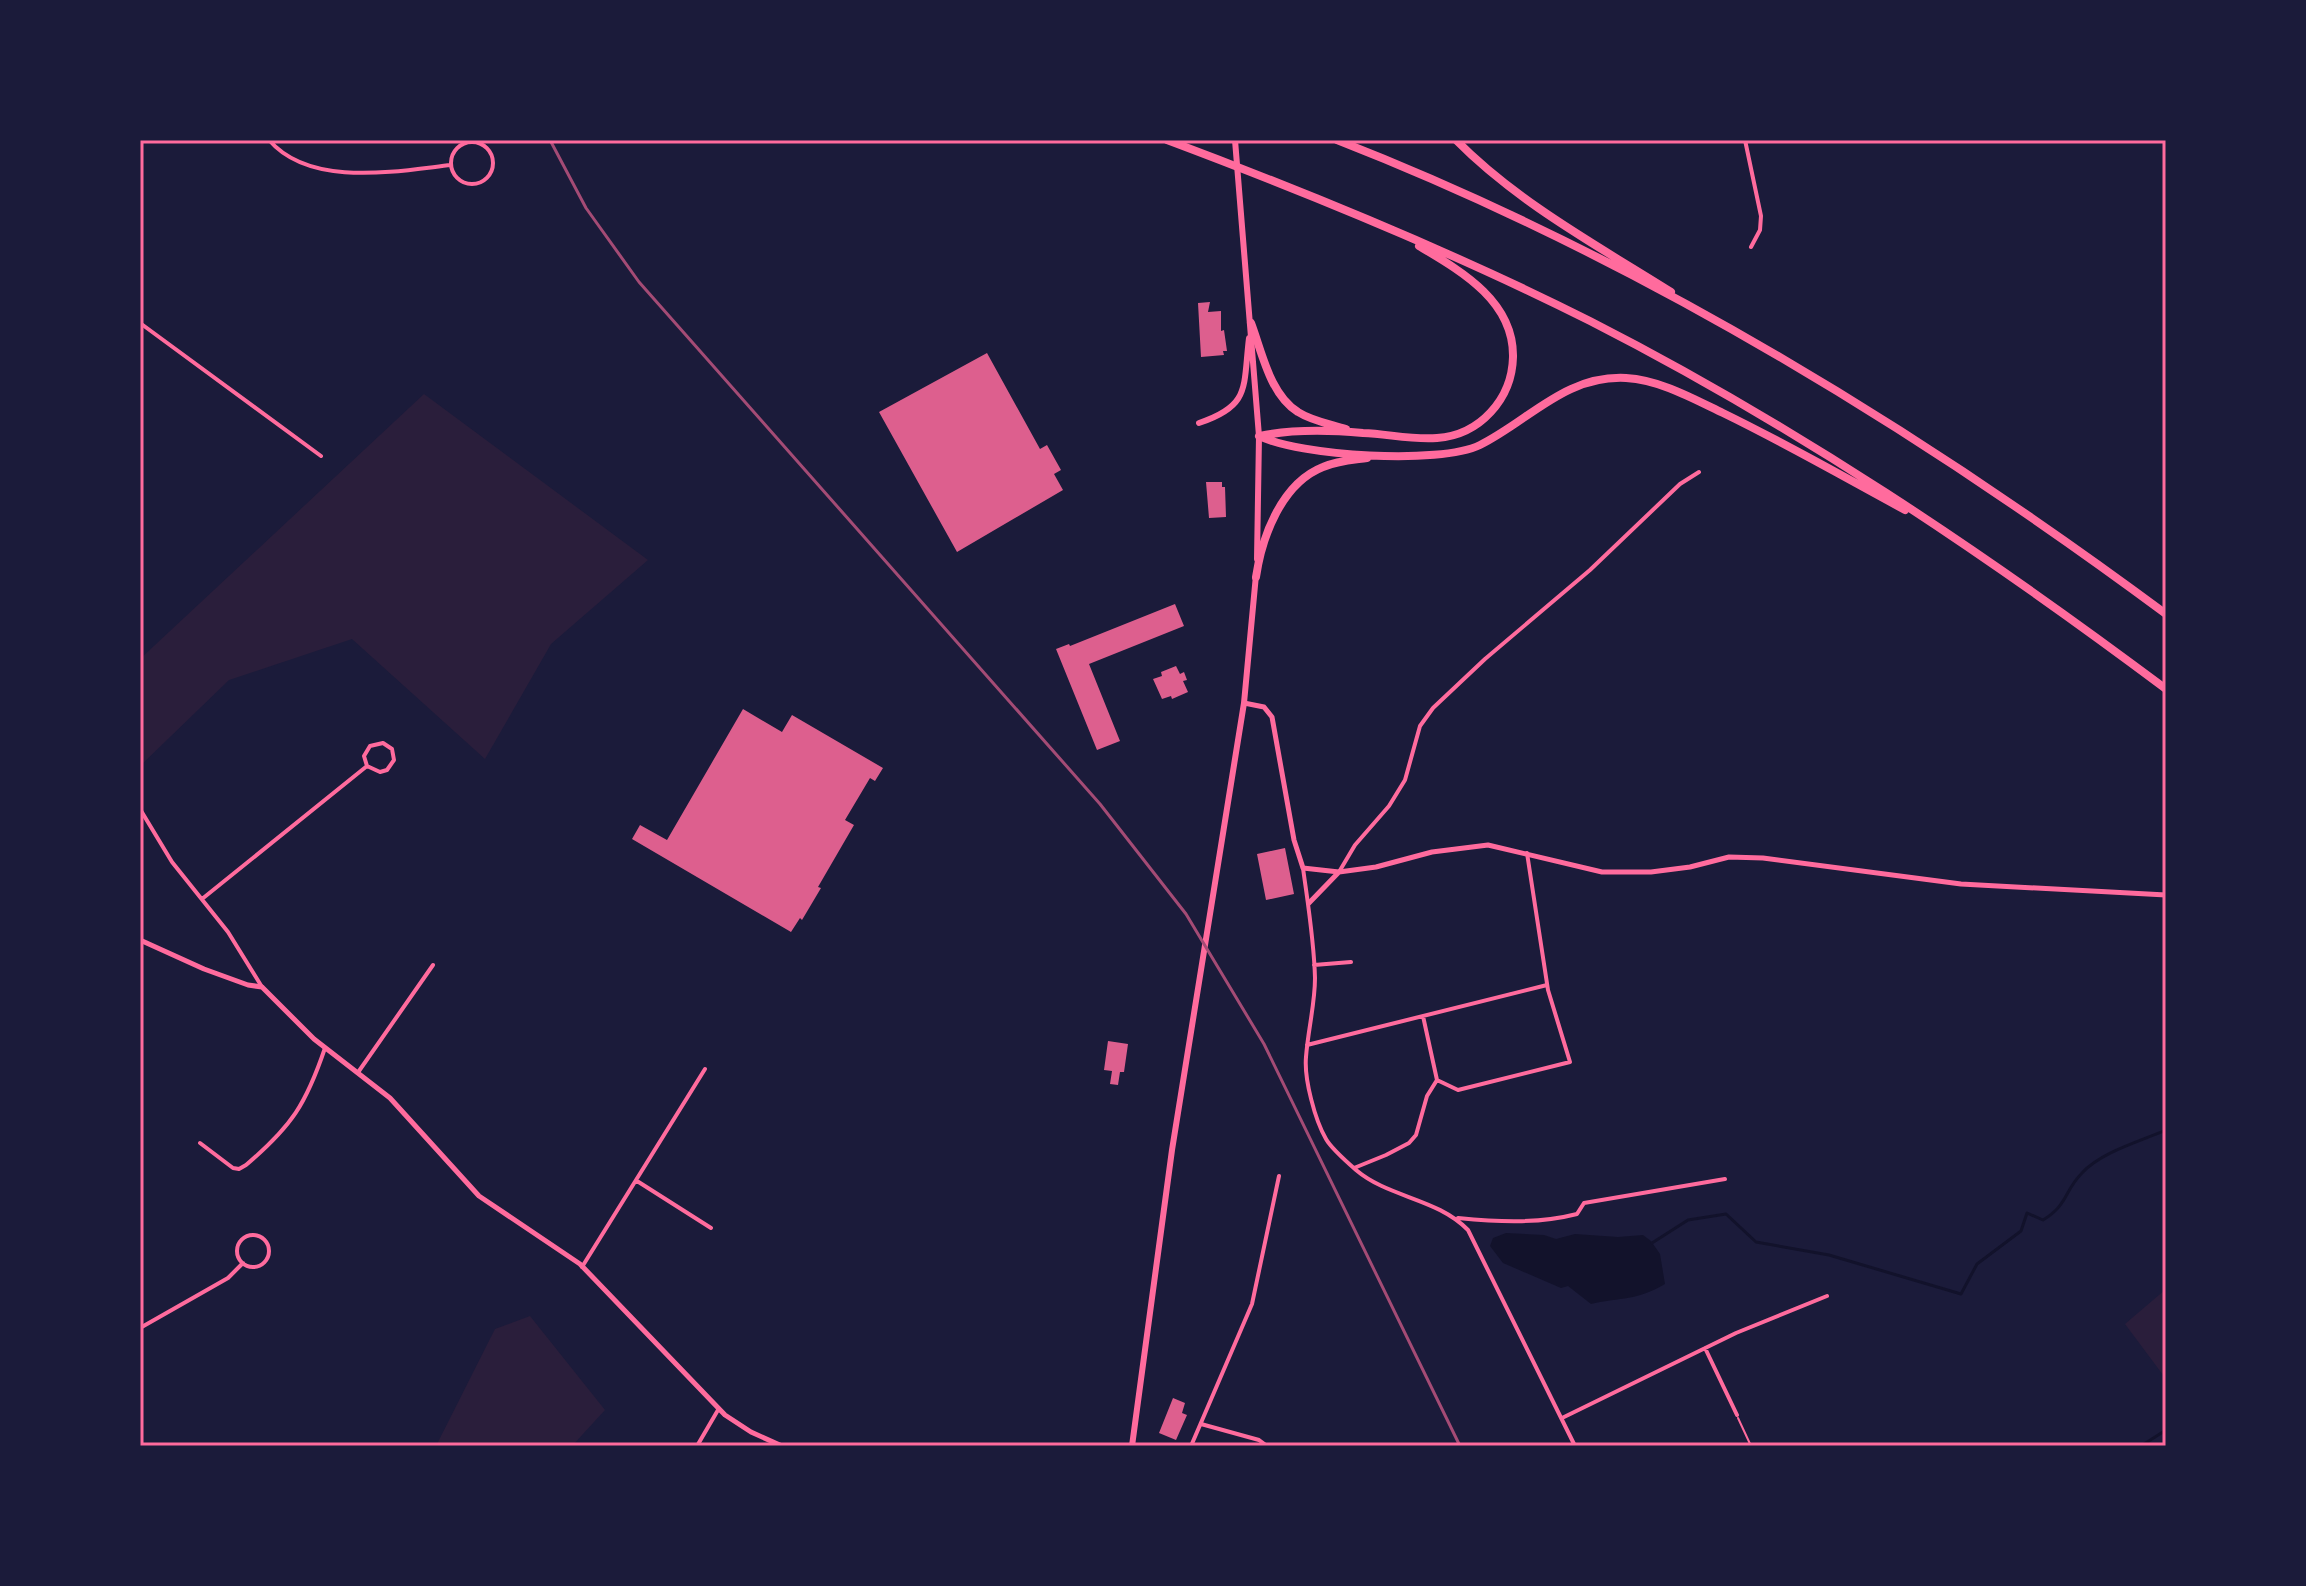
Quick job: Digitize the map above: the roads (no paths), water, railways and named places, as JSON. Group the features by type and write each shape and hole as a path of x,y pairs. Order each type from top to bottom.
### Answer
{"highway":[{"path":"1167,140 1387,226 1515,285 1651,354 1789,432 1966,544 2166,689"},
{"path":"1337,140 1489,206 1726,326"},
{"path":"1456,140 1504,182 1573,230 1943,457 2042,523 2166,614"},
{"path":"1259,436 1293,431 1429,439 1466,431 1496,407 1505,393 1513,365 1513,346 1509,329 1488,295 1452,265 1387,226"},
{"path":"1251,323 1275,385 1296,411 1316,421 1363,433"},
{"path":"1259,436 1296,448 1382,456 1440,455 1467,450 1485,442 1564,390 1605,379 1639,379 1672,389 1765,433 1966,544"},
{"path":"1256,577 1271,526 1287,496 1298,483 1330,464 1382,456"}],"main road":[{"path":"1132,1446 1153,1279 1244,703 1256,577 1259,436 1235,140"},
{"path":"1199,423 1222,415 1238,401 1243,386 1251,323"}],"street":[{"path":"269,140 298,161 347,173 369,174 451,165"},
{"path":"1745,140 1761,216 1760,230 1751,247"},
{"path":"472,142 486,147 494,165 486,180 470,185 456,177 451,165 455,151 463,144 472,142"},
{"path":"140,323 321,456"},
{"path":"1309,903 1339,872 1355,845 1389,806 1405,780 1420,726 1433,708 1485,659 1590,570 1680,484 1699,472"},
{"path":"1244,703 1264,707 1272,717 1294,840 1303,868 1314,965 1313,1007 1306,1062 1309,1088 1326,1140 1372,1181 1433,1205 1456,1218 1468,1230 1575,1446"},
{"path":"383,743 392,749 394,760 387,770 380,772 367,766 364,756 370,746 383,743"},
{"path":"202,899 367,766"},
{"path":"140,809 172,862 228,932 262,987 325,1048 359,1071 404,1111 479,1196 559,1248 582,1267 718,1410 741,1427 782,1446"},
{"path":"1303,868 1339,872 1376,867 1432,852 1488,845 1602,872 1651,872 1690,867 1729,857 1763,858 1961,884 2166,895"},
{"path":"1437,1080 1458,1090 1570,1062 1547,985 1527,853"},
{"path":"140,940 204,969 262,987"},
{"path":"1314,965 1351,962"},
{"path":"359,1071 433,965"},
{"path":"1307,1045 1547,985"},
{"path":"1354,1168 1409,1143 1416,1135 1427,1096 1437,1080 1423,1016"},
{"path":"200,1143 233,1168 246,1165 296,1116 313,1084 325,1048"},
{"path":"582,1267 705,1069"},
{"path":"1191,1446 1252,1304 1279,1176"},
{"path":"1456,1218 1514,1222 1565,1217 1577,1214 1584,1203 1725,1179"},
{"path":"637,1181 711,1228"},
{"path":"255,1234 265,1239 270,1248 266,1262 257,1267 243,1263 237,1249 241,1240 255,1234"},
{"path":"140,1328 228,1278 243,1263"},
{"path":"1562,1418 1705,1348 1827,1296"},
{"path":"1705,1348 1737,1415"},
{"path":"697,1446 718,1410"},
{"path":"1201,1424 1259,1440 1266,1445"}],"lane":[{"path":"1737,1415 1751,1446"}],"waterway":[{"path":"1652,1243 1688,1220 1726,1214 1756,1242 1829,1255 1961,1294 1977,1264 2021,1231 2027,1213 2043,1220 2057,1209 2076,1180 2090,1166 2110,1153 2166,1130"},
{"path":"2141,1446 2166,1430"}],"railway":[{"path":"550,140 586,208 639,282 1100,804 1186,914 1264,1044 1460,1446"}]}
